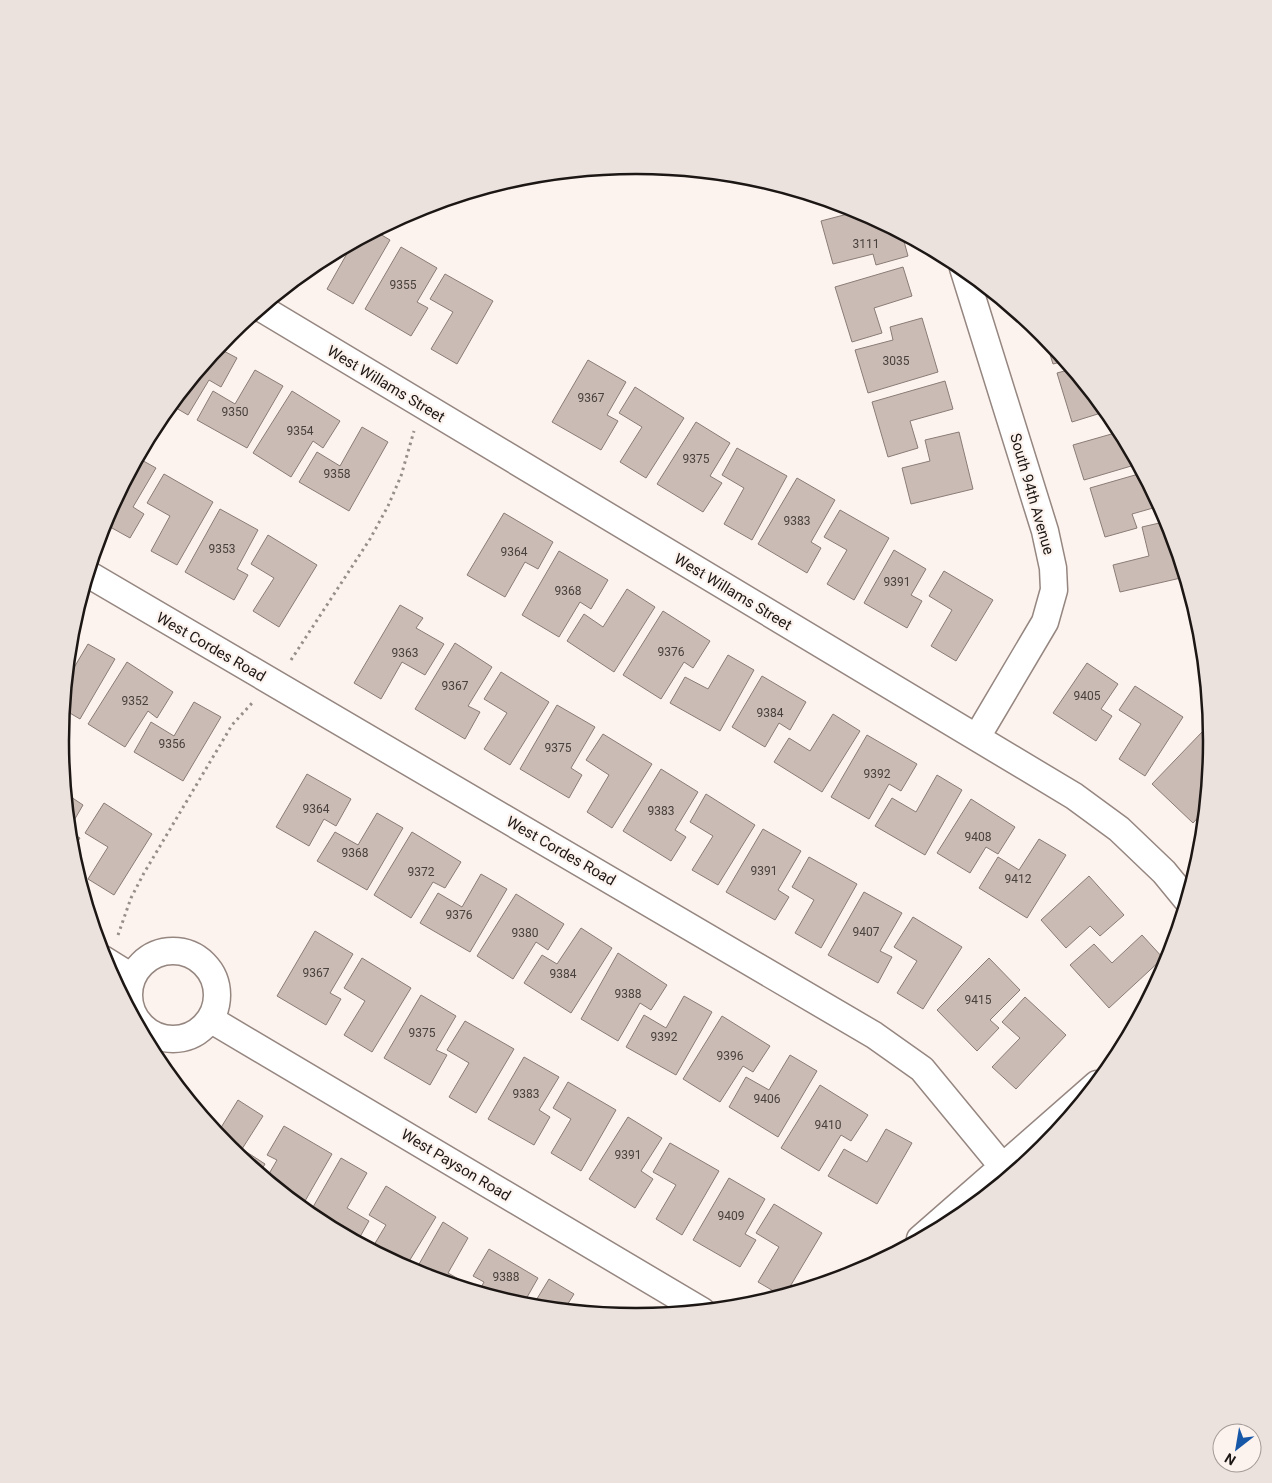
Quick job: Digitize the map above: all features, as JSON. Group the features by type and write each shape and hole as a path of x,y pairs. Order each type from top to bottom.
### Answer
{"street":[{"name":"South 94th Avenue","path":"966,280 1045,531 1053,568 1054,590 1046,622 978,738"},
{"name":"West Willams Street","path":"266,311 1074,796 1119,829 1164,872 1182,894"},
{"name":"West Cordes Road","path":"93,577 874,1034 922,1069 1002,1166"},
{"path":"130,997 132,977 140,965 152,956 165,951 180,952 194,956 205,965 213,977 217,991 216,1006 210,1018 201,1028 190,1035 178,1038 153,1039"},
{"path":"116,967 132,977"},
{"name":"West Payson Road","path":"210,1018 693,1306"},
{"path":"947,1215 1067,1110"}],"path":[{"path":"287,666 370,540 401,476 414,430 427,409"},
{"path":"109,951 122,929 132,898 144,873 232,725 251,705 263,677"}],"building":[{"path":"846,214 853,217 904,242 908,256 876,265 873,254 833,264 821,221"},
{"path":"381,235 390,240 353,304 327,289 347,253"},
{"path":"401,247 437,268 417,302 428,308 411,336 365,309"},
{"path":"903,267 912,296 874,308 882,333 852,342 835,287"},
{"path":"445,274 493,301 457,364 431,349 453,312 430,299"},
{"path":"922,318 938,372 868,393 855,350 893,340 890,327"},
{"path":"224,351 237,358 221,387 209,380 188,415 177,408 210,367"},
{"path":"1050,354 1058,363 1053,364"},
{"path":"588,360 626,382 607,415 618,421 601,450 552,422"},
{"path":"255,370 283,386 247,448 197,420 213,391 235,404"},
{"path":"1065,371 1099,414 1072,422 1057,373"},
{"path":"945,381 953,409 910,421 918,448 888,457 872,402"},
{"path":"635,387 684,418 646,478 620,462 642,427 619,413"},
{"path":"292,391 340,421 323,448 313,441 291,477 253,453"},
{"path":"696,422 730,443 710,476 722,483 703,512 657,484"},
{"path":"362,427 388,442 349,511 299,482 317,452 340,466"},
{"path":"959,432 973,489 911,504 902,468 930,461 925,440"},
{"path":"1113,434 1131,466 1084,480 1073,445"},
{"path":"737,448 787,476 752,540 724,524 744,488 722,475"},
{"path":"143,461 156,468 133,507 144,514 130,538 111,527"},
{"path":"164,474 213,502 177,565 151,551 170,516 147,503"},
{"path":"1136,475 1153,508 1132,514 1137,528 1105,537 1090,488"},
{"path":"797,478 835,500 811,542 821,548 807,573 758,544"},
{"path":"220,509 258,530 237,569 248,575 234,600 185,572"},
{"path":"840,510 889,538 854,600 827,584 847,550 824,537"},
{"path":"504,513 553,542 538,569 525,562 505,597 467,575"},
{"path":"1160,523 1179,578 1120,592 1113,565 1149,556 1142,527"},
{"path":"268,535 317,565 279,627 253,611 274,578 251,564"},
{"path":"894,550 926,569 911,595 922,601 907,628 864,603"},
{"path":"559,551 608,580 591,609 580,602 559,637 522,615"},
{"path":"944,571 993,600 956,661 931,646 952,610 929,596"},
{"path":"627,589 655,607 614,672 567,641 584,614 603,627"},
{"path":"400,605 423,618 416,628 444,644 425,675 402,662 381,699 354,683"},
{"path":"663,611 710,641 693,668 684,662 661,699 623,675"},
{"path":"455,643 492,667 468,706 480,712 465,739 415,709"},
{"path":"88,644 115,659 80,719 70,713 74,668"},
{"path":"728,655 754,670 720,731 670,703 685,677 708,689"},
{"path":"127,662 173,692 157,718 148,711 125,747 88,724"},
{"path":"1087,663 1118,684 1101,709 1112,716 1096,741 1053,713"},
{"path":"501,672 549,702 510,765 484,749 507,713 484,699"},
{"path":"762,676 806,702 790,730 779,723 765,747 732,727"},
{"path":"1135,686 1183,717 1145,776 1119,759 1141,724 1119,710"},
{"path":"194,702 221,717 183,781 134,752 151,722 174,736"},
{"path":"557,705 595,727 571,768 582,775 569,798 520,769"},
{"path":"833,714 860,731 822,792 774,762 789,738 810,751"},
{"path":"1203,731 1202,779 1198,818 1193,823 1152,784"},
{"path":"603,734 652,764 612,828 587,812 609,775 586,760"},
{"path":"867,735 917,764 901,791 889,784 869,819 831,797"},
{"path":"661,769 698,792 675,830 686,837 671,861 623,831"},
{"path":"307,774 351,799 336,826 324,819 309,846 276,827"},
{"path":"937,775 962,790 925,855 875,826 892,798 916,812"},
{"path":"706,794 755,825 718,885 692,870 713,836 690,822"},
{"path":"72,798 83,805 75,819"},
{"path":"971,799 1015,827 998,854 986,847 970,873 937,853"},
{"path":"104,803 152,834 114,895 88,879 108,847 85,833"},
{"path":"377,813 403,828 367,890 317,861 335,832 358,845"},
{"path":"763,829 801,851 778,890 789,897 775,920 726,892"},
{"path":"412,832 461,862 445,888 433,882 411,918 374,895"},
{"path":"1039,839 1066,855 1027,918 979,888 998,857 1019,870"},
{"path":"809,857 857,884 821,948 795,933 814,900 792,887"},
{"path":"481,874 507,889 470,952 420,923 438,893 462,907"},
{"path":"1089,876 1124,915 1100,936 1090,926 1066,948 1041,920"},
{"path":"864,892 902,913 880,951 892,957 878,983 828,955"},
{"path":"516,894 564,924 548,950 536,942 513,979 477,956"},
{"path":"913,917 962,947 923,1009 897,993 917,961 894,947"},
{"path":"581,928 612,948 571,1013 524,983 542,955 557,964"},
{"path":"315,931 353,954 330,993 341,999 326,1025 277,996"},
{"path":"1142,935 1161,956 1159,962 1109,1008 1070,965 1094,944 1112,963"},
{"path":"618,953 667,985 651,1010 640,1003 618,1041 581,1019"},
{"path":"362,958 411,988 372,1052 344,1035 365,1001 344,988"},
{"path":"989,958 1020,990 990,1020 999,1028 977,1051 937,1010"},
{"path":"421,995 456,1016 436,1050 447,1055 430,1085 384,1058"},
{"path":"684,996 712,1012 676,1075 626,1047 644,1015 666,1028"},
{"path":"1025,997 1066,1035 1016,1089 992,1067 1020,1038 1002,1022"},
{"path":"722,1016 770,1046 753,1072 743,1066 720,1102 683,1079"},
{"path":"465,1021 514,1049 476,1113 449,1097 469,1063 447,1050"},
{"path":"790,1055 817,1071 778,1137 729,1107 746,1077 769,1090"},
{"path":"524,1057 559,1077 539,1110 550,1117 534,1145 488,1119"},
{"path":"568,1082 616,1110 581,1171 551,1153 571,1119 553,1108"},
{"path":"820,1085 868,1115 851,1141 841,1135 819,1171 781,1148"},
{"path":"238,1100 263,1116 242,1149 265,1164 262,1168 235,1143 221,1128"},
{"path":"628,1117 662,1138 641,1171 653,1179 635,1208 589,1179"},
{"path":"284,1126 332,1154 305,1202 269,1174 277,1160 267,1155"},
{"path":"886,1129 912,1143 877,1204 828,1176 844,1149 867,1162"},
{"path":"670,1143 719,1171 682,1235 656,1219 676,1185 653,1172"},
{"path":"341,1158 367,1173 347,1208 369,1221 360,1237 313,1207"},
{"path":"729,1178 765,1199 745,1234 756,1240 740,1267 693,1240"},
{"path":"386,1186 436,1217 409,1261 374,1244 386,1225 369,1215"},
{"path":"774,1204 822,1233 790,1287 774,1291 758,1282 779,1247 756,1233"},
{"path":"443,1222 468,1238 448,1273 463,1282 418,1266"},
{"path":"489,1249 538,1278 526,1298 481,1287 484,1282 473,1276"},
{"path":"549,1279 574,1294 567,1305 536,1300"}]}
